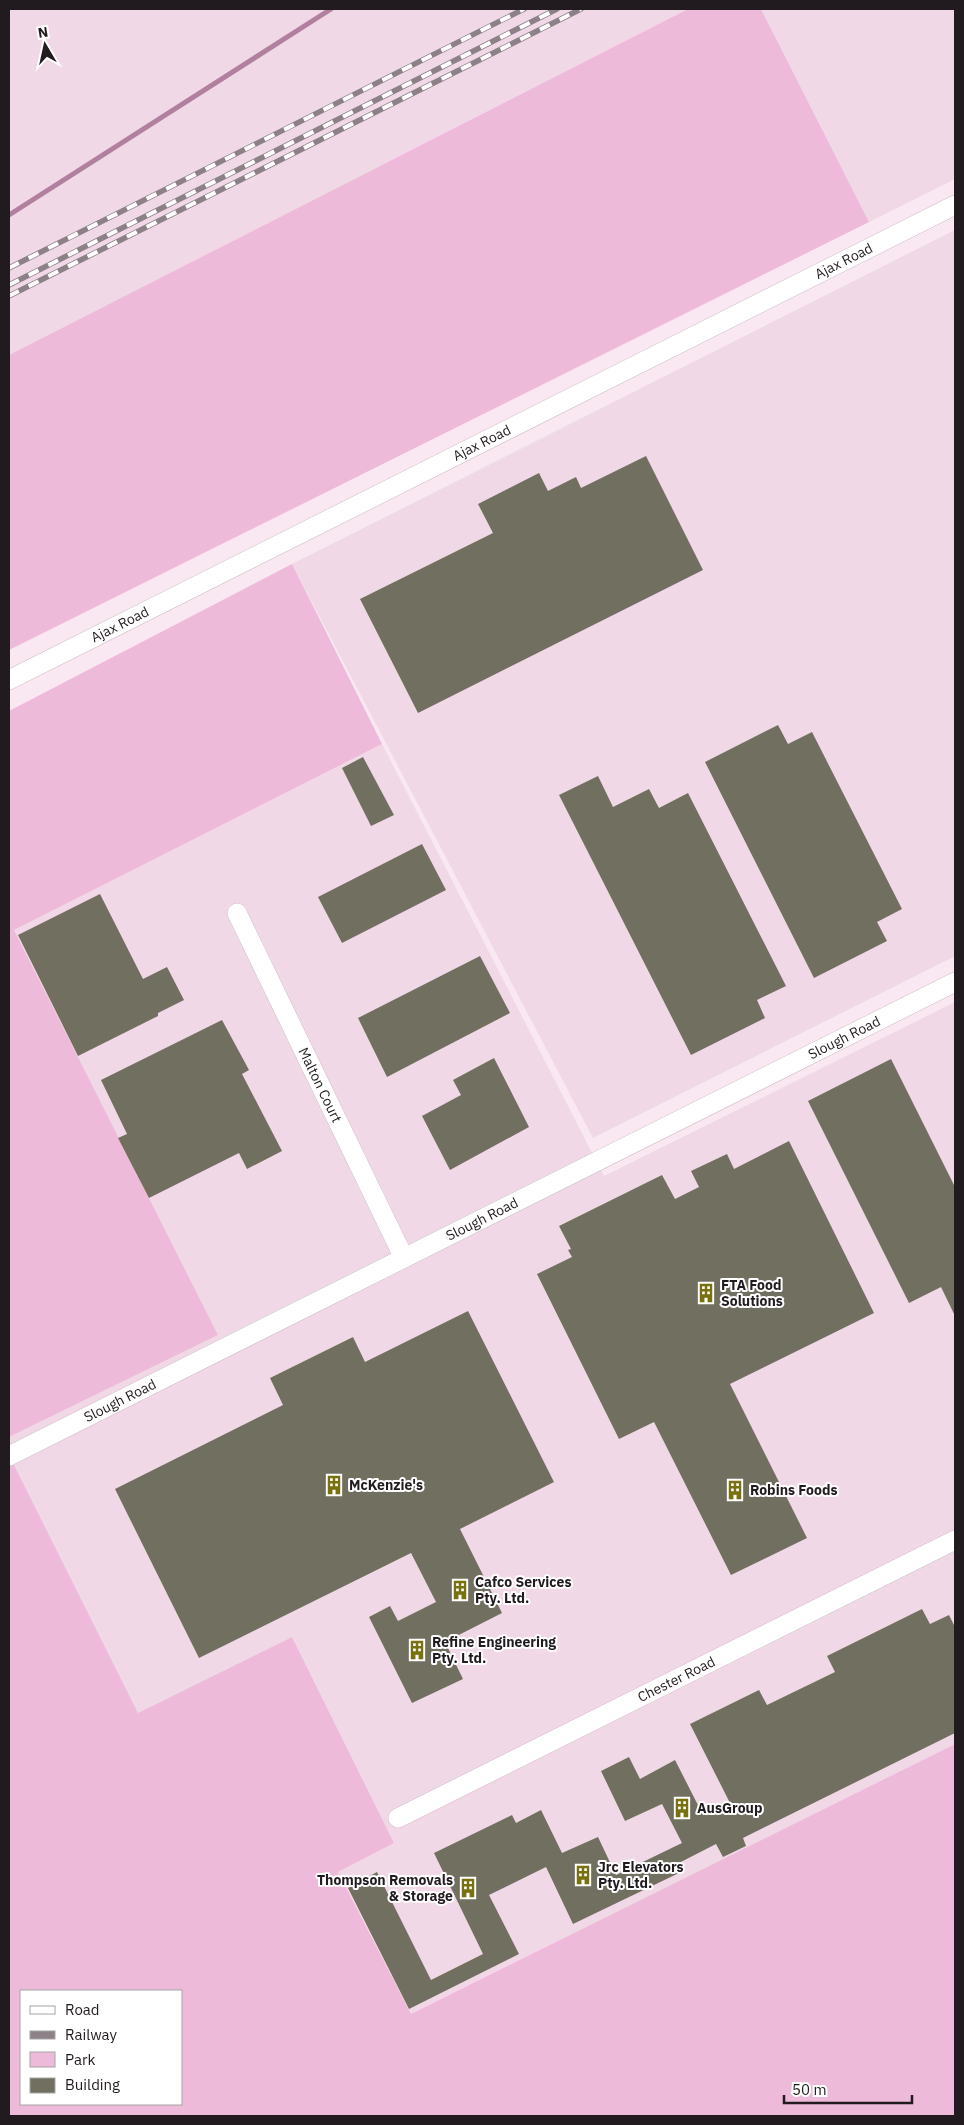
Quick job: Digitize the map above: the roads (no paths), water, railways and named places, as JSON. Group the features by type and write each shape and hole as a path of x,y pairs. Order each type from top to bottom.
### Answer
{"street":[{"name":"Ajax Road","path":"9,680 955,205"},
{"name":"Malton Court","path":"237,913 404,1258"},
{"name":"Slough Road","path":"9,1456 955,982"},
{"name":"Chester Road","path":"398,1818 955,1540"}],"waterway":[{"path":"9,215 331,9"}],"railway":[{"path":"9,268 524,9"},
{"path":"9,285 557,9"},
{"path":"9,296 581,9"}],"place":[{"name":"FTA Food Solutions","path":"706,1293"},
{"name":"McKenzie's","path":"334,1485"},
{"name":"Robins Foods","path":"735,1490"},
{"name":"Cafco Services Pty. Ltd.","path":"460,1590"},
{"name":"Refine Engineering Pty. Ltd.","path":"417,1650"},
{"name":"AusGroup","path":"682,1808"},
{"name":"Jrc Elevators Pty. Ltd.","path":"583,1875"},
{"name":"Thompson Removals & Storage","path":"468,1888"}]}
